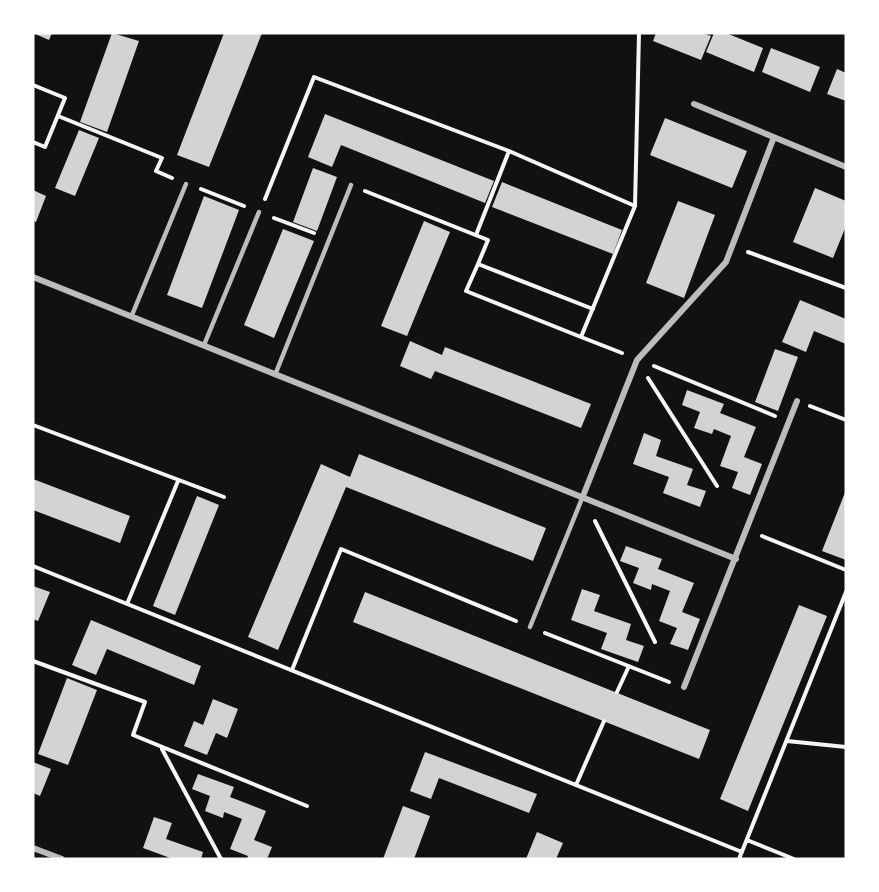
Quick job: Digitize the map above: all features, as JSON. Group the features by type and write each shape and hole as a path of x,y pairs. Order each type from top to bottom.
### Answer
{"street":[{"path":"694,104 846,167"},
{"path":"583,496 637,360 726,262 774,137"},
{"path":"33,277 736,559"},
{"path":"684,687 797,401"},
{"path":"33,848 62,859"}],"lane":[{"path":"132,315 186,184"},
{"path":"274,375 351,185"},
{"path":"204,345 259,212"},
{"path":"530,627 583,496"}],"path":[{"path":"581,337 635,206 639,33"},
{"path":"259,212 314,77 508,151 635,206"},
{"path":"33,85 65,98 45,147 33,142"},
{"path":"58,116 162,158 156,171 186,184"},
{"path":"476,235 508,151"},
{"path":"351,185 488,240 466,291 789,422"},
{"path":"732,247 846,288"},
{"path":"478,264 593,309"},
{"path":"637,360 717,486"},
{"path":"797,401 846,420"},
{"path":"33,425 224,497"},
{"path":"127,604 178,481"},
{"path":"583,496 655,642"},
{"path":"747,530 846,570"},
{"path":"292,670 341,549 530,627 684,687"},
{"path":"33,566 742,852"},
{"path":"739,859 846,592"},
{"path":"33,661 145,702 133,735 307,806"},
{"path":"617,692 629,666"},
{"path":"576,785 604,721"},
{"path":"787,741 846,747"},
{"path":"161,748 221,859"},
{"path":"747,840 794,859"}],"building":[{"path":"33,33 52,33 49,40"},
{"path":"112,33 139,41 107,132 80,122"},
{"path":"224,33 262,33 209,167 177,155"},
{"path":"656,33 702,33 711,36 701,60 653,41"},
{"path":"714,33 726,33 763,48 754,72 706,52"},
{"path":"771,48 820,67 810,92 762,72"},
{"path":"837,69 846,73 846,101 827,94"},
{"path":"325,114 494,181 485,203 341,145 332,167 308,157"},
{"path":"665,118 747,151 732,188 650,155"},
{"path":"79,130 99,138 75,196 55,188"},
{"path":"313,168 337,177 317,231 293,222"},
{"path":"502,182 622,230 613,254 492,207"},
{"path":"815,188 846,201 846,226 833,258 793,242"},
{"path":"33,190 46,196 36,222 33,221"},
{"path":"204,196 239,210 202,308 167,295"},
{"path":"678,201 715,215 684,298 646,283"},
{"path":"424,221 450,232 407,336 381,326"},
{"path":"283,229 314,241 274,338 244,325"},
{"path":"800,300 846,319 846,344 814,331 806,352 782,342"},
{"path":"410,341 442,355 445,347 591,404 581,428 435,371 431,379 400,366"},
{"path":"775,349 798,357 778,411 755,402"},
{"path":"687,390 724,404 720,413 756,427 744,457 762,464 750,495 732,488 738,472 720,466 731,436 714,429 712,434 694,428 700,412 682,405"},
{"path":"644,433 661,440 656,456 693,469 687,485 706,491 700,507 663,493 669,477 633,464"},
{"path":"359,454 546,528 533,561 346,487 278,650 248,637 321,464 350,477"},
{"path":"33,479 130,516 120,543 33,510"},
{"path":"846,490 846,560 822,551"},
{"path":"197,496 219,505 175,615 153,606"},
{"path":"626,546 662,559 658,569 694,583 682,612 700,619 688,650 670,644 677,628 659,621 670,591 652,584 651,590 633,583 639,568 620,561"},
{"path":"33,586 50,592 38,621 33,619"},
{"path":"582,589 600,595 594,611 631,624 626,640 644,646 638,662 601,649 607,633 571,620"},
{"path":"365,592 710,730 699,759 353,622"},
{"path":"799,605 827,616 748,811 720,799"},
{"path":"91,620 201,666 194,685 107,649 96,675 72,665"},
{"path":"67,678 97,690 68,765 38,754"},
{"path":"213,699 238,709 227,738 216,733 207,755 184,746 194,721 203,725"},
{"path":"425,752 537,794 529,813 439,778 431,799 410,791"},
{"path":"33,762 51,769 40,796 33,793"},
{"path":"198,774 234,787 230,797 266,811 254,840 272,847 267,859 247,859 248,856 230,849 242,819 224,812 223,818 205,811 210,796 192,789"},
{"path":"403,806 430,816 414,859 383,859"},
{"path":"154,817 172,823 166,839 203,852 201,859 173,859 143,848"},
{"path":"537,832 563,843 556,859 526,859"}]}
